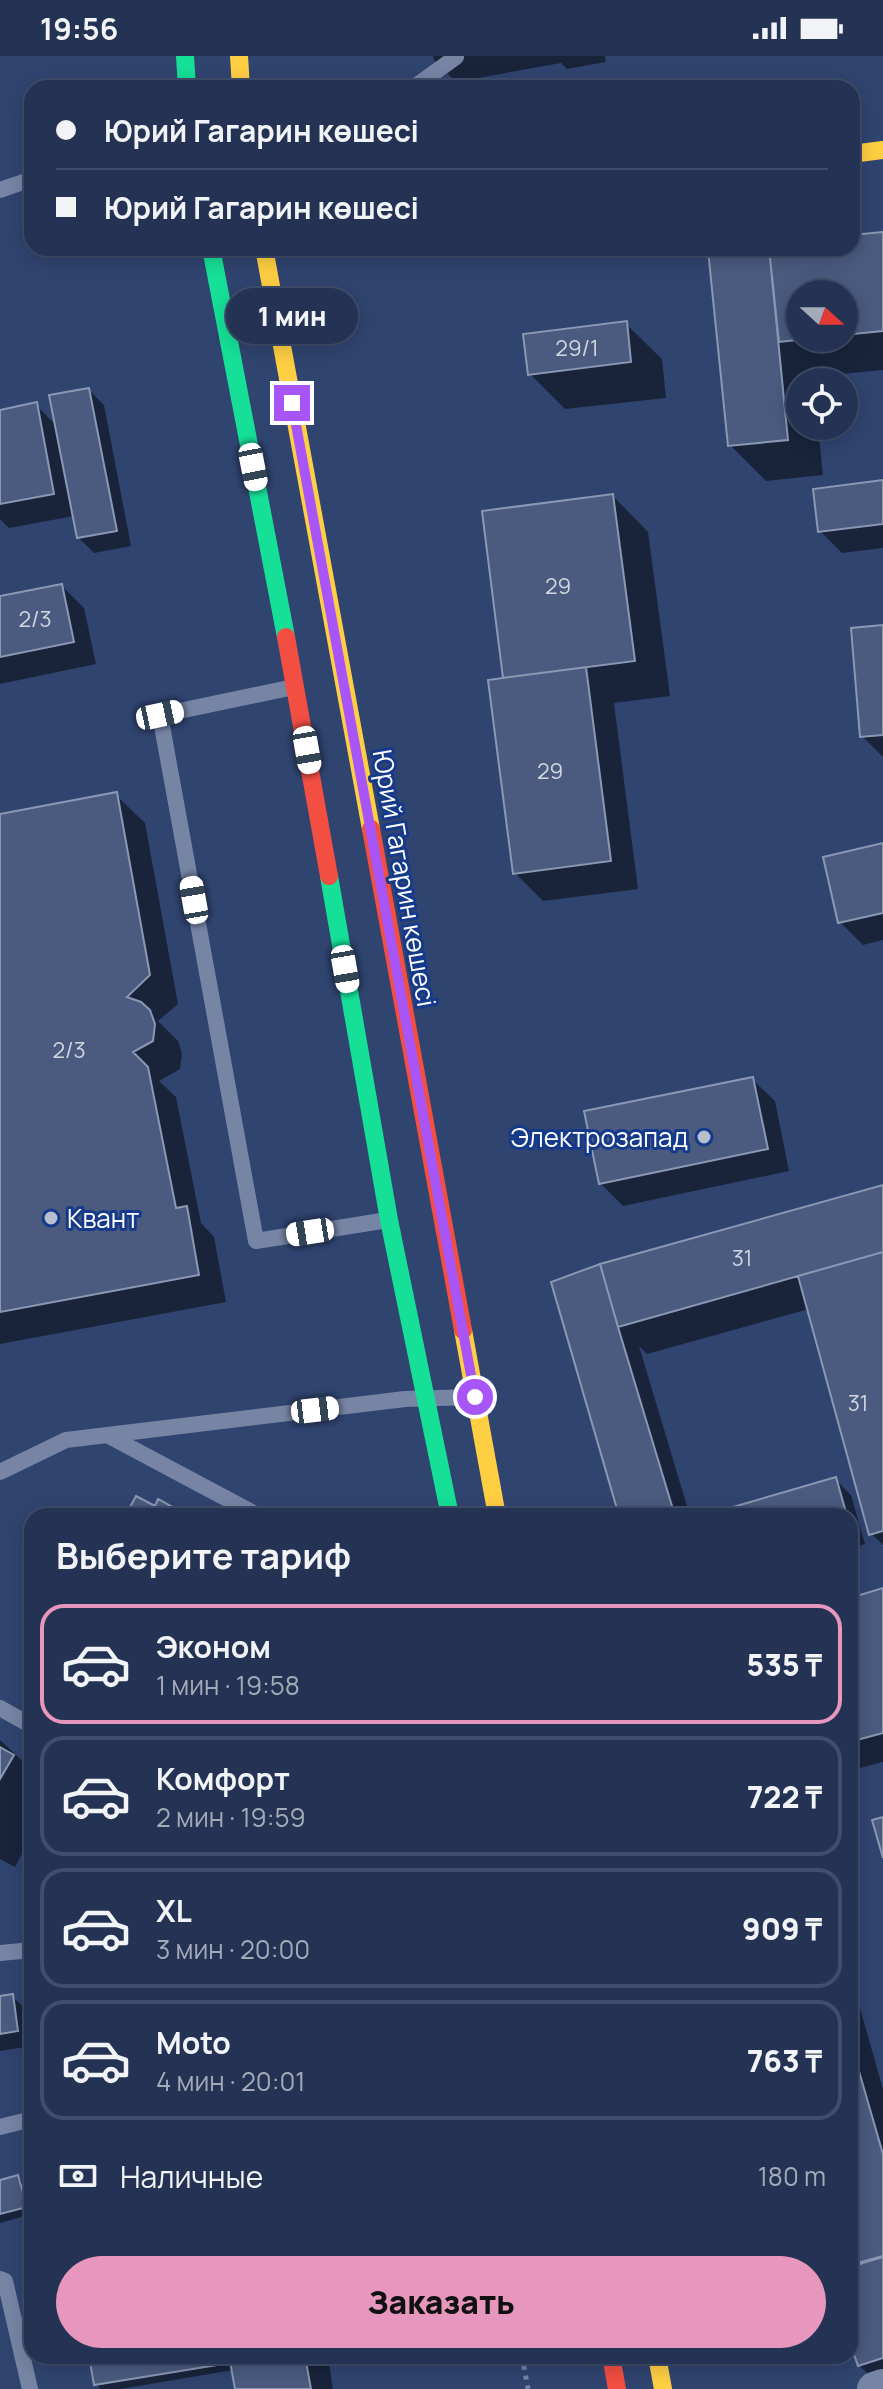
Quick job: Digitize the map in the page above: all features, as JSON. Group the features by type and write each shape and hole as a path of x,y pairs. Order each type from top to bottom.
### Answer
{"main road":[{"path":"185,56 186,80"},
{"path":"239,56 240,80"},
{"path":"860,153 883,150"},
{"path":"213,256 296,687 389,1220 448,1508"},
{"name":"Юрий Гагарин көшесі","path":"265,256 496,1508"},
{"path":"612,2364 617,2389"},
{"path":"658,2364 663,2389"}],"street":[{"path":"874,2389 883,2386"}],"lane":[{"path":"424,80 456,57"},
{"path":"0,190 24,182"},
{"path":"296,687 160,715 256,1241 389,1220"},
{"path":"0,1472 66,1440 427,1398 475,1397"},
{"path":"107,1435 244,1508"},
{"path":"0,1708 24,1722"},
{"path":"0,1953 24,1951"},
{"path":"0,2127 24,2121"},
{"path":"0,2279 5,2281 24,2363"},
{"path":"24,2364 30,2389"}],"path":[{"path":"523,2364 528,2389"}],"building":[{"path":"883,232 883,331 858,334 858,280 786,280 786,341 779,342 770,256 860,256 860,234"},
{"path":"709,256 770,256 788,440 728,446"},
{"path":"627,321 631,362 528,375 523,334"},
{"path":"89,388 117,531 77,538 49,395"},
{"path":"37,402 54,494 0,504 0,410"},
{"path":"883,480 883,524 818,532 813,489"},
{"path":"613,494 635,661 503,678 482,511"},
{"path":"62,584 74,642 0,657 0,596"},
{"path":"883,625 883,735 860,737 851,628"},
{"path":"586,667 611,861 513,874 488,680"},
{"path":"117,792 150,975 127,997 141,1002 150,1010 155,1024 153,1041 133,1052 148,1067 176,1208 187,1206 199,1275 0,1312 0,814"},
{"path":"883,843 883,913 838,923 823,857"},
{"path":"753,1077 768,1149 599,1184 584,1111"},
{"path":"883,1185 883,1252 618,1327 600,1264"},
{"path":"883,1252 883,1531 869,1535 798,1276"},
{"path":"600,1264 673,1508 617,1508 551,1282"},
{"path":"836,1477 845,1508 733,1508"},
{"path":"136,1496 155,1506 158,1499 174,1508 129,1508"},
{"path":"883,1588 883,1733 858,1740 858,1596"},
{"path":"0,1747 14,1755 0,1779"},
{"path":"883,1817 883,1858 872,1820"},
{"path":"13,1994 18,2031 0,2034 0,1996"},
{"path":"858,2068 883,2154 883,2256 858,2263"},
{"path":"18,2175 24,2208 0,2214 0,2180"},
{"path":"883,2257 883,2358 858,2366 857,2364 858,2265"},
{"path":"90,2364 224,2364 94,2385"},
{"path":"230,2364 306,2364 311,2389 235,2389"}],"traffic: fast":[{"path":"185,56 186,80"},
{"path":"213,256 286,637"},
{"path":"329,876 389,1220 448,1508"}],"traffic: slow":[{"path":"239,56 240,80"},
{"path":"860,153 883,150"},
{"path":"265,256 371,829"},
{"path":"463,1330 496,1508"},
{"path":"658,2364 663,2389"}],"traffic: jam":[{"path":"286,637 329,876"},
{"path":"371,829 463,1330"},
{"path":"612,2364 617,2389"}],"place":[{"name":"Электрозапад","path":"704,1137"},
{"name":"Квант","path":"51,1218"}],"route":[{"path":"292,403 475,1397"}]}
